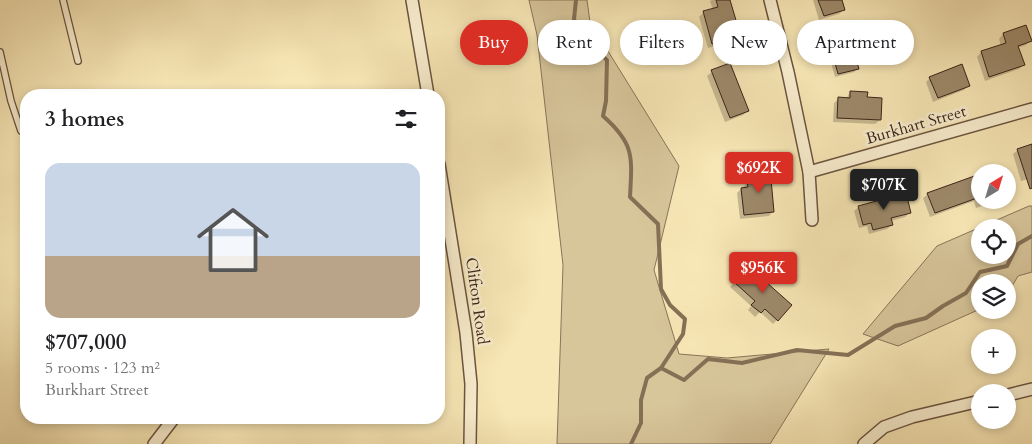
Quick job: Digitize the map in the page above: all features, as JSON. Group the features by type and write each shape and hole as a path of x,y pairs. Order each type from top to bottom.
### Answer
{"street":[{"path":"412,0 427,89"},
{"path":"770,0 788,72 809,172 812,220"},
{"name":"Burkhart Street","path":"809,172 1032,109"},
{"name":"Clifton Road","path":"445,207 466,334 471,384 470,444"},
{"path":"1016,393 1032,389"},
{"path":"864,444 884,427 912,417 971,403"},
{"path":"154,444 169,424"}],"lane":[{"path":"63,0 78,61"},
{"path":"0,52 11,101 20,128"}],"shaded area":[{"path":"529,0 587,0 590,20 538,20 538,44"},
{"path":"610,54 679,166 654,270 679,354 727,358 829,349 770,444 557,444 563,265 540,65 610,65"},
{"path":"1032,206 1032,272 1018,276 1016,279 1016,274 971,274 971,313 898,346 863,334 937,246 971,231 971,264 1016,264 1016,219 999,219"}],"building":[{"path":"716,0 730,0 736,20 713,20 712,44 703,11 718,7"},
{"path":"818,0 842,0 845,10 824,16"},
{"path":"1026,25 1032,41 1018,46 1025,65 989,77 981,51 1006,43 1003,33"},
{"path":"962,64 970,86 938,98 929,77"},
{"path":"725,65 731,65 749,111 730,118 711,70"},
{"path":"836,65 858,65 859,69 838,74"},
{"path":"850,91 868,92 867,97 882,98 881,120 837,118 838,97 850,98"},
{"path":"1032,144 1032,188 1030,189 1017,149"},
{"path":"770,168 774,212 744,215 741,188 748,187 747,181 756,180 755,169"},
{"path":"971,177 971,200 935,213 927,193"},
{"path":"906,193 911,213 891,218 893,225 873,230 871,223 863,225 858,206"},
{"path":"748,266 792,305 778,321 765,309 761,313 751,305 755,301 734,282"}],"waterway":[{"path":"576,0 574,19 583,39 607,60 606,101 603,116 626,143 631,161 630,197 658,224 661,289 670,305 685,319 683,334 661,368 647,378 641,400 641,423 631,444"},
{"path":"661,368 684,380 708,359 742,363 797,350 848,355 895,326 926,318 966,293 980,272 1007,266 1018,244 1032,236"}]}
